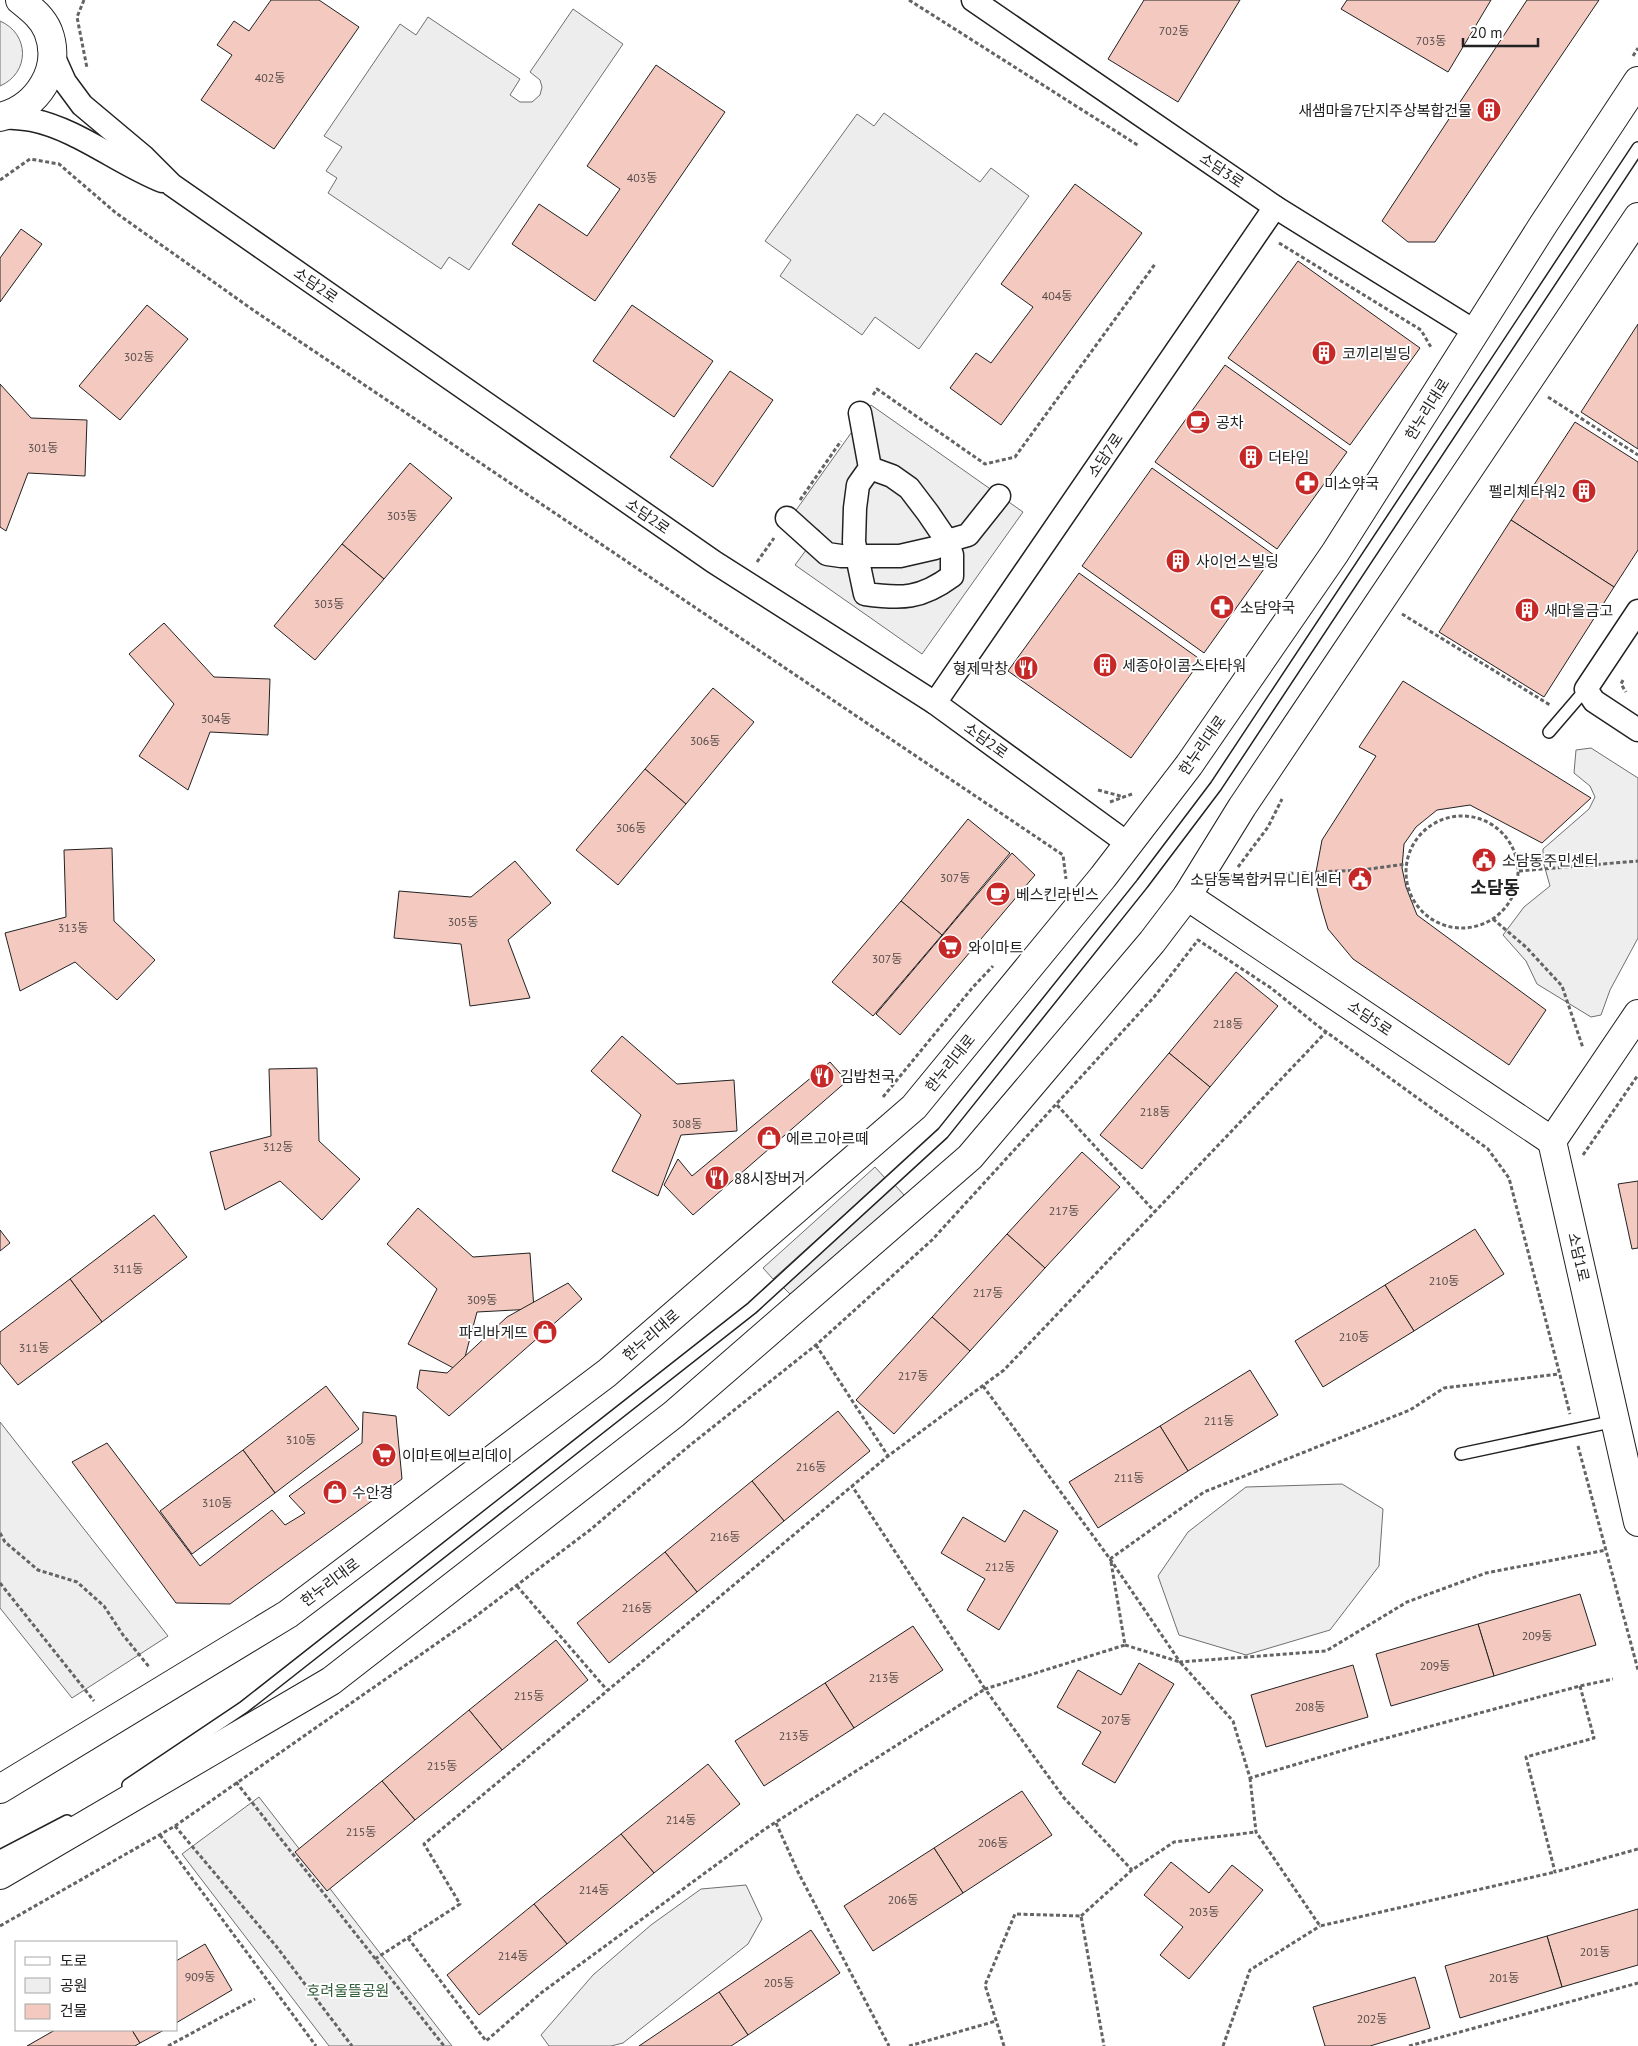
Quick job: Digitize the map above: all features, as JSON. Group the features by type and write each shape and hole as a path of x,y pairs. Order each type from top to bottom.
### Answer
{"street":[{"path":"20,0 36,13 50,42 65,82 82,106 144,157 172,185"},
{"path":"1,117 22,109 39,94 49,75 52,0"},
{"name":"소담3로","path":"973,0 1275,207 1476,332"},
{"name":"한누리대로","path":"0,1789 288,1614 607,1373 914,1107 1103,877 1127,843 1189,765 1335,553 1638,81"},
{"path":"1,117 33,120 69,133 135,170 172,185"},
{"name":"소담2로","path":"172,185 714,562 935,703 1127,843"},
{"name":"소담7로","path":"935,703 1275,207"},
{"path":"0,1875 331,1681 674,1414 970,1157 1152,942 1187,896 1242,806 1638,217"},
{"path":"860,413 870,468 858,485 854,542 865,594 892,598 915,596 934,589 952,576 952,555 947,541 909,488 892,476 870,468"},
{"path":"787,518 826,554 900,556 935,548 947,541 968,535 999,496"},
{"path":"1638,611 1586,689 1594,701 1638,730"},
{"name":"소담5로","path":"1187,896 1552,1141"},
{"path":"1552,1141 1638,1014"},
{"name":"소담1로","path":"1552,1141 1638,1522"}],"lane":[{"path":"101,1802 244,1707 752,1308 943,1133 1136,892 1216,786 1638,148"},
{"path":"1549,732 1566,709 1586,689"},
{"path":"1461,1454 1616,1421"},
{"path":"0,1856 76,1816"}],"path":[{"path":"909,0 1142,148"},
{"path":"0,180 30,159 59,164 116,213 256,312 686,599 881,734 1062,855 1066,880"},
{"path":"1259,231 1421,330 1434,351"},
{"path":"753,568 876,389 985,464 1015,457 1155,264"},
{"path":"1541,393 1638,455"},
{"path":"1399,612 1552,706 1566,709"},
{"path":"1625,677 1621,684 1630,700"},
{"path":"1473,816 1500,830 1510,842 1516,856 1519,871 1512,898 1504,910 1480,925 1466,928 1438,923 1416,905 1409,892 1406,864 1414,843 1430,826 1443,819 1473,816"},
{"path":"1519,871 1638,861"},
{"path":"1231,876 1362,870 1406,864"},
{"path":"1493,918 1526,947 1562,986 1584,1052"},
{"path":"1198,940 1272,988 1326,1032 1488,1149 1509,1178 1638,1670"},
{"path":"881,1099 973,987 993,966"},
{"path":"375,1959 460,1904 424,1844 888,1456 1004,1370 1326,1032"},
{"path":"1058,1105 1155,1212"},
{"path":"816,1345 888,1456"},
{"path":"1110,1559 1204,1492 1410,1410 1444,1388 1559,1374"},
{"path":"983,1386 1110,1559 1180,1662 1233,1721 1250,1778 1256,1832 1320,1926"},
{"path":"852,1486 984,1689 1064,1798 1132,1870"},
{"path":"0,1533 5,1542 38,1570 78,1582 104,1606 123,1636 152,1670 146,1675"},
{"path":"408,1938 486,2041 541,1993 776,1823 984,1689 1125,1645 1180,1662 1326,1650 1407,1602 1486,1573 1606,1550"},
{"path":"1110,1559 1125,1645"},
{"path":"0,1583 98,1706"},
{"path":"517,1586 607,1690"},
{"path":"1250,1778 1368,1743 1580,1686 1613,1679"},
{"path":"1555,1872 1526,1757 1594,1738 1580,1686"},
{"path":"236,1782 444,2046"},
{"path":"776,1823 798,1872 889,2046"},
{"path":"0,1926 175,1826 276,1946 352,2046"},
{"path":"1004,2046 985,1985 1015,1914 1081,1916 1132,1870 1174,1842 1256,1832"},
{"path":"160,1835 316,2046"},
{"path":"1223,2046 1250,1970 1320,1926 1555,1872 1638,1849"},
{"path":"1081,1916 1104,2046"},
{"path":"1409,2046 1638,1982"},
{"path":"168,2046 255,1999"},
{"path":"908,2046 996,2021"}],"green space":[{"path":"0,21 10,27 17,35 21,44 22,54 17,72 10,80 0,86"},
{"path":"871,405 1023,512 922,654 795,565 820,531 794,513"},
{"path":"1591,748 1638,778 1638,938 1610,990 1601,1015 1591,1017 1537,984 1526,961 1503,935 1524,907 1550,886 1543,861 1543,849 1589,809 1595,797 1590,786 1574,773 1576,750"},
{"path":"0,1422 168,1636 72,1698 0,1608"},
{"path":"1342,1484 1383,1509 1379,1566 1330,1630 1246,1655 1179,1635 1158,1576 1188,1532 1246,1487"},
{"name":"호려울뜰공원","path":"259,1797 452,2046 329,2046 182,1854"},
{"path":"746,1885 762,1919 748,1944 623,2043 611,2046 549,2046 541,2035 593,1975 651,1925 701,1889"}],"shaded area":[{"path":"573,9 623,44 469,270 449,257 441,269 328,193 337,178 326,171 342,147 324,136 400,24 416,35 428,17 520,79 510,95 520,102 532,102 540,95 542,87 540,80 530,72"},
{"path":"884,113 980,182 991,168 1029,196 919,349 875,317 862,335 780,276 791,260 765,241 857,114 874,126"},
{"path":"875,1167 885,1178 773,1279 763,1268"},
{"path":"894,1184 904,1195 792,1296 782,1286"}],"building":[{"path":"271,0 319,0 359,27 274,149 201,100 232,55 217,45 234,21 249,31"},
{"path":"1144,0 1240,0 1178,102 1108,59"},
{"path":"1347,0 1491,0 1448,72 1341,9"},
{"name":"새샘마을7단지주상복합건물","path":"1527,0 1599,0 1435,242 1408,242 1382,221"},
{"path":"656,65 725,112 595,301 512,244 539,204 587,236 620,189 587,166"},
{"path":"1075,184 1142,233 1001,425 950,388 976,353 991,363 1033,307 1001,284"},
{"path":"21,229 42,244 0,302 0,258"},
{"name":"코끼리빌딩","path":"1298,261 1420,348 1350,445 1228,358"},
{"path":"147,305 188,339 120,420 79,386"},
{"path":"632,305 713,361 674,417 593,361"},
{"path":"1638,324 1638,449 1581,412"},
{"name":"더타임","path":"1225,365 1347,452 1277,549 1155,462"},
{"path":"730,371 773,400 713,487 670,457"},
{"path":"0,384 31,418 87,420 85,476 28,473 6,531 0,527"},
{"name":"펠리체타워2","path":"1575,422 1638,462 1638,550 1614,587 1511,520"},
{"path":"410,463 452,498 384,579 342,544"},
{"name":"사이언스빌딩","path":"1152,468 1274,555 1204,653 1082,566"},
{"name":"새마을금고","path":"1511,520 1614,587 1544,697 1439,632"},
{"path":"342,544 384,579 315,660 274,626"},
{"name":"세종아이콤스타타워","path":"1079,573 1201,660 1131,758 1008,671"},
{"path":"164,623 214,677 270,679 268,735 210,732 188,790 139,756 174,704 129,654"},
{"name":"소담동복합커뮤니티센터","path":"1403,681 1591,798 1542,843 1470,805 1437,810 1416,827 1404,844 1402,868 1406,887 1417,915 1546,1010 1509,1065 1353,959 1328,929 1322,909 1317,889 1316,872 1322,840 1376,756 1359,747"},
{"path":"713,688 754,722 686,804 645,769"},
{"path":"645,769 686,804 618,885 576,850"},
{"path":"968,819 1010,853 942,935 901,901"},
{"path":"112,848 114,921 155,960 117,1000 75,962 20,991 5,933 66,917 64,850"},
{"path":"1012,853 1035,875 900,1035 876,1014"},
{"path":"515,861 551,903 508,940 530,998 470,1006 461,944 394,938 399,891 471,897"},
{"path":"901,901 942,935 873,1016 832,982"},
{"path":"1236,972 1278,1006 1210,1087 1169,1053"},
{"path":"622,1036 677,1084 734,1080 737,1131 681,1135 658,1196 612,1171 641,1115 591,1071"},
{"path":"1169,1053 1210,1087 1142,1169 1100,1135"},
{"path":"830,1062 847,1081 693,1215 664,1185 678,1159 692,1176"},
{"path":"317,1068 319,1141 360,1179 322,1220 280,1181 225,1210 210,1152 271,1136 269,1069"},
{"path":"1082,1152 1120,1187 1045,1268 1007,1234"},
{"path":"1638,1181 1638,1248 1632,1249 1618,1184"},
{"path":"418,1208 473,1257 530,1253 534,1309 477,1312 461,1372 408,1344 437,1289 387,1244"},
{"path":"154,1215 187,1257 102,1322 70,1279"},
{"path":"1475,1229 1504,1274 1414,1331 1385,1285"},
{"path":"0,1230 10,1243 0,1251"},
{"path":"1007,1234 1045,1268 970,1351 932,1317"},
{"path":"70,1279 102,1322 18,1385 0,1363 0,1332"},
{"path":"568,1283 582,1299 449,1416 417,1388 420,1370 447,1373 507,1317"},
{"path":"1385,1285 1414,1331 1323,1387 1295,1341"},
{"path":"932,1317 970,1351 894,1434 856,1400"},
{"path":"1250,1370 1278,1415 1188,1471 1160,1426"},
{"path":"326,1386 359,1429 275,1493 243,1450"},
{"path":"838,1411 870,1451 784,1521 752,1481"},
{"path":"363,1412 396,1416 402,1479 230,1604 176,1603 72,1462 107,1443 200,1566 272,1510 285,1525 305,1513 289,1496 362,1443"},
{"path":"1160,1426 1188,1471 1098,1528 1069,1482"},
{"path":"243,1450 275,1493 192,1554 160,1511"},
{"path":"752,1481 784,1521 697,1592 665,1552"},
{"path":"1024,1510 1058,1531 999,1630 967,1610 985,1579 941,1553 963,1517 1005,1542"},
{"path":"665,1552 697,1592 609,1663 577,1623"},
{"path":"1580,1594 1596,1645 1494,1676 1478,1624"},
{"path":"1478,1624 1494,1676 1391,1706 1376,1654"},
{"path":"913,1626 943,1670 854,1728 825,1683"},
{"path":"556,1640 588,1680 502,1750 469,1710"},
{"path":"1139,1663 1174,1684 1115,1783 1082,1764 1101,1732 1057,1707 1078,1670 1121,1695"},
{"path":"1353,1665 1368,1717 1266,1747 1251,1695"},
{"path":"825,1683 854,1728 764,1786 735,1741"},
{"path":"469,1710 502,1750 415,1820 382,1781"},
{"path":"708,1764 740,1804 654,1873 621,1834"},
{"path":"382,1781 415,1820 327,1891 295,1852"},
{"path":"1022,1791 1052,1835 963,1893 934,1848"},
{"path":"621,1834 654,1873 567,1944 534,1904"},
{"path":"934,1848 963,1893 873,1951 844,1906"},
{"path":"1171,1862 1209,1893 1232,1865 1263,1890 1189,1979 1160,1955 1183,1927 1144,1895"},
{"path":"534,1904 567,1944 479,2015 447,1975"},
{"path":"1638,1909 1638,1965 1562,1987 1547,1936"},
{"path":"811,1930 840,1973 748,2035 719,1992"},
{"path":"1547,1936 1562,1987 1460,2018 1445,1966"},
{"path":"205,1944 232,1990 178,2022 178,1960"},
{"path":"1415,1977 1430,2028 1370,2046 1325,2046 1313,2007"},
{"path":"719,1992 748,2035 731,2046 639,2046"},
{"path":"53,2031 133,2031 140,2043 135,2046 27,2046"},
{"path":"133,2031 162,2031 140,2043"}],"place":[{"name":"새샘마을7단지주상복합건물","path":"1489,110"},
{"name":"코끼리빌딩","path":"1324,353"},
{"name":"공차","path":"1198,422"},
{"name":"더타임","path":"1251,457"},
{"name":"미소약국","path":"1307,483"},
{"name":"펠리체타워2","path":"1584,491"},
{"name":"사이언스빌딩","path":"1178,561"},
{"name":"소담약국","path":"1222,607"},
{"name":"새마을금고","path":"1527,610"},
{"name":"세종아이콤스타타워","path":"1105,665"},
{"name":"형제막창","path":"1026,668"},
{"name":"소담동주민센터","path":"1484,860"},
{"name":"소담동복합커뮤니티센터","path":"1360,879"},
{"name":"베스킨라빈스","path":"998,894"},
{"name":"와이마트","path":"950,947"},
{"name":"김밥천국","path":"822,1076"},
{"name":"에르고아르떼","path":"769,1138"},
{"name":"88시장버거","path":"717,1178"},
{"name":"파리바게뜨","path":"545,1332"},
{"name":"이마트에브리데이","path":"384,1455"},
{"name":"수안경","path":"335,1492"}],"district":[{"name":"소담동","path":"1495,887"}]}
